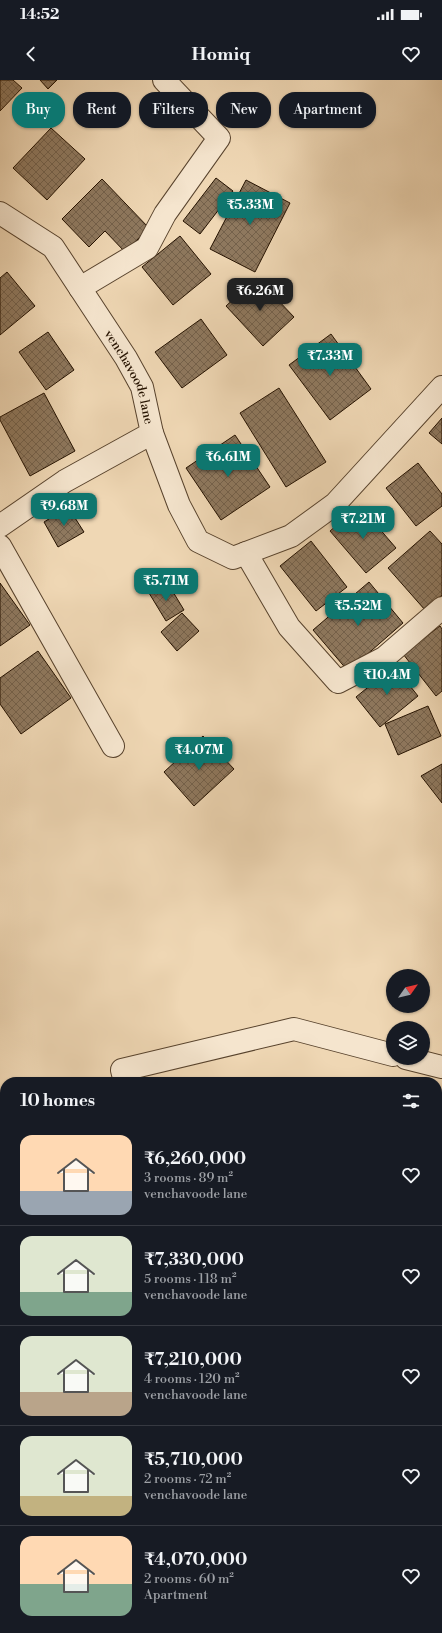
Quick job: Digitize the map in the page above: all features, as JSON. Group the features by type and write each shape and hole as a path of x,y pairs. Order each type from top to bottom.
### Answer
{"street":[{"path":"80,288 147,248 165,214 219,138 164,80"},
{"name":"venchavoode lane","path":"0,213 53,247 126,358 142,387 152,433 65,481 0,526"},
{"path":"152,433 179,505 198,541 234,558 292,536 335,504 442,387"},
{"path":"0,546 113,746"},
{"path":"246,553 289,627 338,682 384,658 442,608"},
{"path":"124,1077 122,1070 294,1029 386,1053"},
{"path":"430,1064 442,1067"}],"building":[{"path":"0,80 13,80 22,88 18,92 12,92 12,98 0,111"},
{"path":"40,80 57,80 48,89"},
{"path":"51,128 85,159 47,200 13,168"},
{"path":"216,178 233,191 200,234 183,221"},
{"path":"102,179 149,228 125,252 105,231 89,247 62,219"},
{"path":"246,180 290,203 255,272 210,249"},
{"path":"180,236 211,274 173,305 142,267"},
{"path":"7,272 35,306 0,335 0,278"},
{"path":"257,278 294,317 263,346 226,306"},
{"path":"201,319 227,355 182,388 155,352"},
{"path":"48,332 74,370 46,390 19,352"},
{"path":"331,334 371,389 330,420 289,365"},
{"path":"279,388 326,462 286,487 240,413"},
{"path":"44,393 75,451 30,476 0,420 0,417"},
{"path":"442,418 442,444 429,433"},
{"path":"235,435 270,487 221,520 186,468"},
{"path":"418,463 442,494 442,506 416,526 386,488"},
{"path":"360,506 396,548 366,573 330,531"},
{"path":"68,507 84,532 58,547 44,522"},
{"path":"430,531 442,544 442,595 425,610 388,568"},
{"path":"311,541 347,587 316,611 280,566"},
{"path":"167,582 184,610 166,621 149,593"},
{"path":"369,582 403,623 348,671 313,630"},
{"path":"0,583 30,625 0,646"},
{"path":"182,613 199,631 177,651 161,632"},
{"path":"440,626 442,629 442,691 436,696 403,654"},
{"path":"38,651 71,698 21,734 0,704 0,678"},
{"path":"394,666 418,696 380,727 356,697"},
{"path":"428,706 441,736 398,755 385,724"},
{"path":"203,736 234,769 194,806 164,772"},
{"path":"442,764 442,803 421,776"}]}
